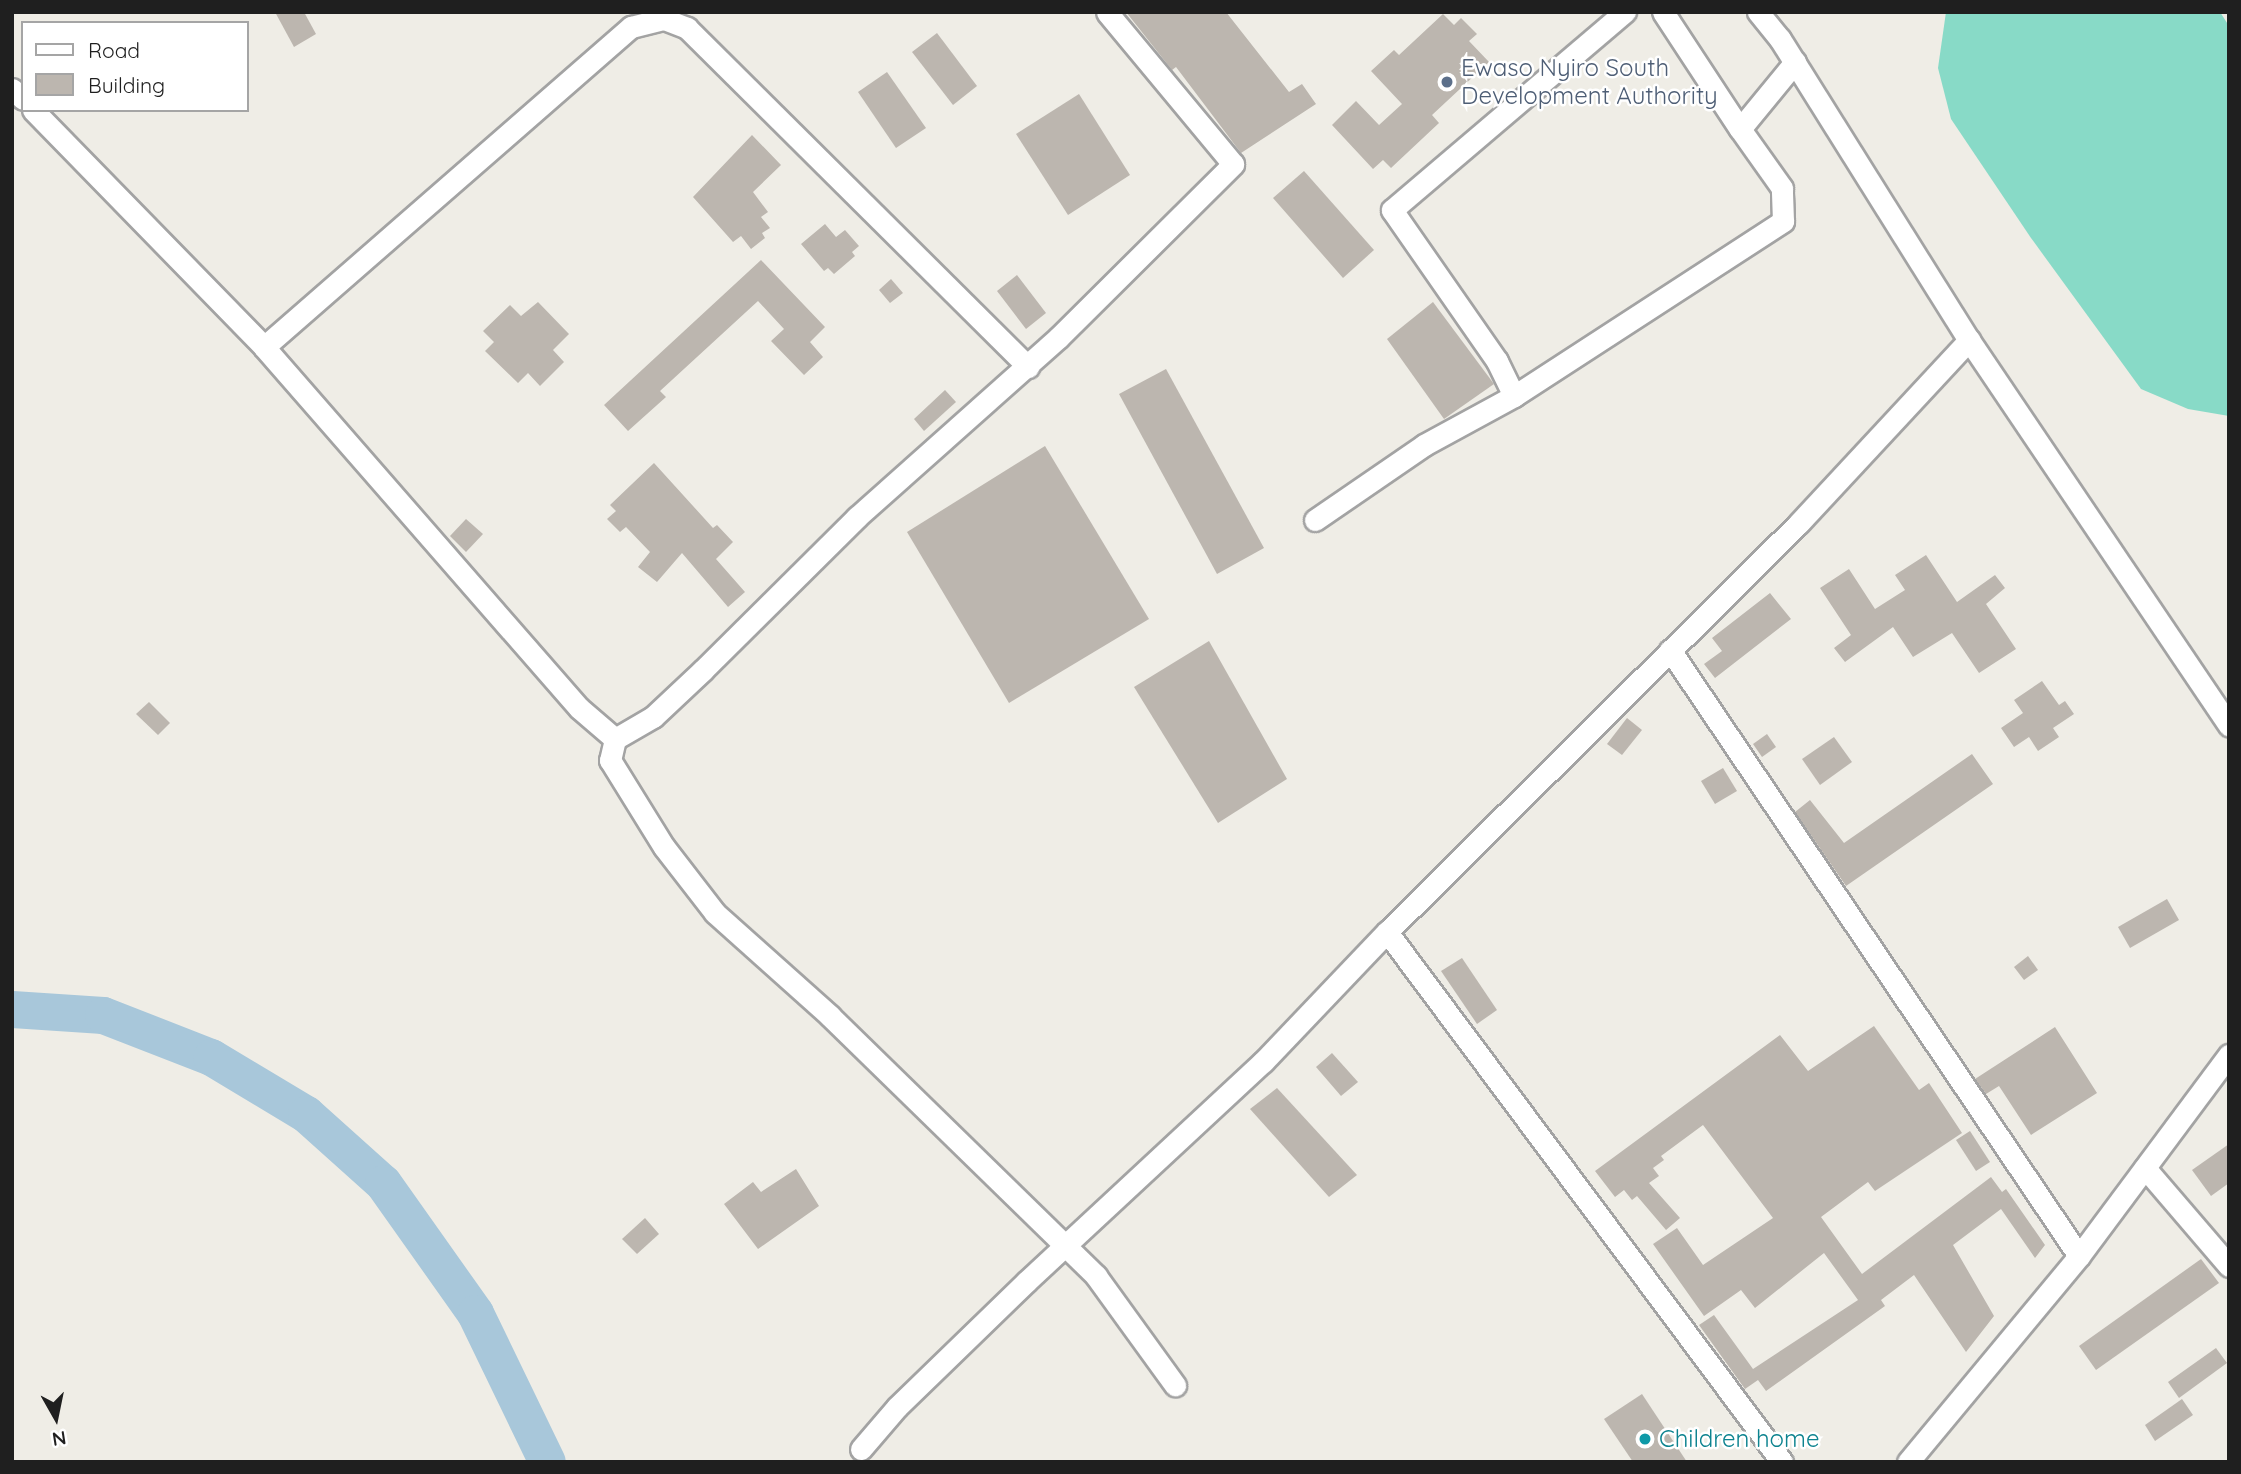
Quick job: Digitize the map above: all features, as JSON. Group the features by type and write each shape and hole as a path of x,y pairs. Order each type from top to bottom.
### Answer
{"street":[{"path":"1107,12 1233,164 1028,367 857,517 653,717 615,740 610,760 664,847 715,913 830,1016 1096,1276 1175,1385"},
{"path":"1514,396 1497,361 1392,210 1625,12"},
{"path":"1315,520 1424,445 1514,396 1783,221 1782,188 1663,12"},
{"path":"1758,12 1795,62 1969,340 2229,725"},
{"path":"264,346 631,27 664,19 687,28 1028,367"},
{"path":"1740,129 1795,62"},
{"path":"35,112 264,346 579,708 615,740"},
{"path":"861,1449 897,1406 1263,1062 1387,932 1799,523 1969,340"},
{"path":"1670,650 2079,1256"},
{"path":"1387,932 1782,1462"},
{"path":"1908,1462 2079,1256 2229,1055"},
{"path":"2145,1168 2229,1266"}],"green space":[{"path":"1946,12 2220,12 2229,26 2229,416 2188,409 2141,389 2031,238 1951,119 1938,68"}],"building":[{"path":"275,12 304,12 316,34 294,47"},
{"path":"1126,12 1226,12 1289,92 1302,84 1316,104 1241,153 1176,67 1172,70"},
{"path":"1443,14 1454,25 1461,18 1477,34 1469,41 1489,62 1432,115 1439,123 1391,168 1383,160 1373,169 1332,125 1356,101 1379,125 1402,104 1371,71 1394,50 1399,55"},
{"path":"937,33 977,86 953,105 912,52"},
{"path":"887,72 926,128 896,148 858,92"},
{"path":"1079,94 1130,175 1068,215 1016,134"},
{"path":"752,135 781,165 753,192 768,212 761,217 770,228 762,233 765,238 751,249 741,236 733,242 693,197"},
{"path":"1304,171 1374,250 1343,278 1273,198"},
{"path":"825,224 836,237 845,230 859,246 852,252 855,256 834,274 828,268 824,271 801,244"},
{"path":"761,260 825,327 810,342 823,357 804,375 771,341 784,329 758,301 660,391 666,397 628,431 604,405"},
{"path":"1017,275 1046,313 1026,329 997,291"},
{"path":"891,279 903,293 890,303 879,290"},
{"path":"538,302 569,334 553,350 564,362 540,386 528,373 518,383 485,351 494,342 483,331 510,305 521,316"},
{"path":"1433,302 1494,384 1444,419 1387,339"},
{"path":"1166,369 1264,548 1217,574 1119,394"},
{"path":"945,390 956,402 924,431 914,419"},
{"path":"1045,446 1149,619 1009,703 907,532"},
{"path":"654,463 713,528 717,525 733,542 716,559 745,592 728,607 682,553 657,582 638,567 650,552 626,527 620,532 607,519 616,511 610,505"},
{"path":"466,519 483,534 466,552 450,536"},
{"path":"1926,555 1957,602 1995,575 2005,588 1986,604 2016,649 1979,673 1952,633 1913,657 1893,627 1845,662 1834,648 1851,635 1820,588 1849,569 1875,609 1905,590 1895,575"},
{"path":"1770,593 1791,619 1715,678 1704,664 1722,651 1712,638"},
{"path":"1209,641 1287,779 1218,823 1134,687"},
{"path":"2042,681 2059,705 2065,701 2074,714 2053,728 2059,737 2038,751 2029,737 2014,747 2001,728 2023,713 2014,700"},
{"path":"149,702 170,723 158,735 136,714"},
{"path":"1627,718 1642,730 1622,755 1607,744"},
{"path":"1767,734 1776,747 1762,757 1753,744"},
{"path":"1834,737 1852,762 1820,785 1802,759"},
{"path":"1972,754 1993,784 1846,886 1795,812 1810,800 1844,843"},
{"path":"1723,768 1737,791 1715,804 1701,781"},
{"path":"2167,899 2179,920 2130,948 2118,927"},
{"path":"2028,956 2038,970 2024,980 2014,967"},
{"path":"1462,958 1497,1010 1477,1024 1441,971"},
{"path":"1874,1026 1919,1090 1929,1083 1962,1133 1875,1191 1868,1182 1821,1217 1862,1274 1991,1177 2002,1192 2006,1189 2045,1245 2035,1258 2001,1209 1953,1245 1994,1316 1966,1352 1914,1275 1881,1300 1885,1306 1766,1391 1758,1380 1745,1389 1699,1325 1714,1315 1753,1369 1858,1300 1824,1253 1755,1308 1741,1290 1704,1316 1653,1244 1677,1228 1703,1265 1773,1218 1703,1125 1661,1156 1664,1160 1653,1168 1659,1176 1649,1183 1680,1218 1666,1230 1637,1196 1632,1200 1624,1190 1615,1197 1595,1171 1780,1035 1808,1071"},
{"path":"2055,1027 2097,1093 2031,1135 1999,1086 1986,1094 1975,1079"},
{"path":"1332,1053 1358,1082 1341,1096 1316,1067"},
{"path":"1277,1088 1357,1175 1329,1197 1250,1109"},
{"path":"1970,1131 1990,1162 1976,1171 1956,1140"},
{"path":"2229,1144 2229,1183 2211,1196 2192,1170"},
{"path":"796,1169 819,1206 758,1249 724,1204 753,1182 761,1192"},
{"path":"645,1218 659,1234 637,1254 622,1239"},
{"path":"2201,1259 2219,1283 2096,1370 2079,1346"},
{"path":"2216,1348 2227,1363 2179,1398 2168,1382"},
{"name":"Children home","path":"1642,1394 1687,1462 1633,1462 1604,1419"},
{"path":"2182,1399 2193,1415 2155,1441 2145,1425"}],"waterway":[{"path":"12,1009 103,1015 211,1057 306,1114 383,1183 475,1313 547,1462"}],"place":[{"name":"Ewaso Nyiro South Development Authority","path":"1447,82"},
{"name":"Children home","path":"1645,1439"}]}
